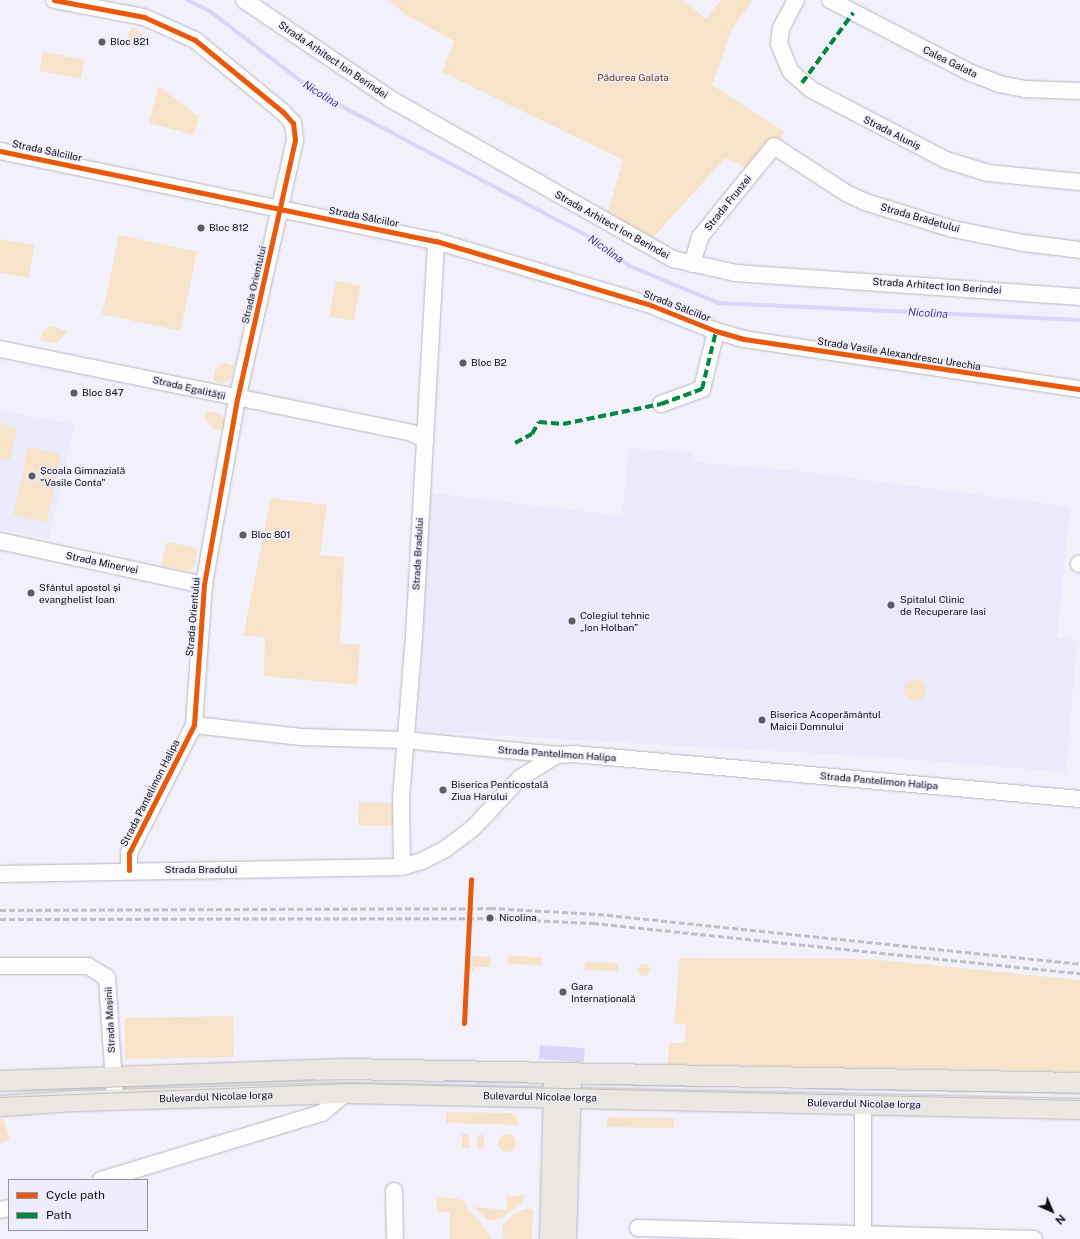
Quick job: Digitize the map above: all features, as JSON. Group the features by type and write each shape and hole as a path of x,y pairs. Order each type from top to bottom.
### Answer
{"main road":[{"path":"0,1081 113,1075 344,1069 1080,1083"},
{"path":"550,1239 563,1074"},
{"name":"Bulevardul Nicolae Iorga","path":"0,1106 115,1100 346,1093 562,1096 1080,1109"},
{"path":"562,1096 566,1239"}],"street":[{"name":"Strada Orientului","path":"54,0 144,17 176,30 195,40 283,112 293,123 295,140 281,210 237,399 204,585 194,725"},
{"name":"Strada Arhitect Ion Berindei","path":"244,0 392,100 647,247 673,259 744,274 882,281 1080,296"},
{"name":"Strada Aluniș","path":"796,0 781,28 779,44 791,72 812,90 946,160 988,173 1080,182"},
{"name":"Calea Galata","path":"830,0 971,73 999,84 1025,89 1080,91"},
{"name":"Strada Frunzei","path":"692,264 700,237 774,146"},
{"name":"Strada Brădetului","path":"774,146 846,193 865,202 953,229 1024,243 1080,250"},
{"name":"Strada Sălciilor","path":"0,151 436,241 648,304 716,331"},
{"name":"Strada Bradului","path":"402,866 401,798 425,440 436,241"},
{"name":"Strada Vasile Alexandrescu Urechia","path":"716,331 744,339 1080,389"},
{"path":"661,404 702,389 716,331"},
{"name":"Strada Egalității","path":"0,349 154,380 237,399 412,433 425,440"},
{"name":"Strada Minervei","path":"0,541 204,585"},
{"name":"Strada Pantelimon Halipa","path":"129,870 129,853 194,725 301,737 405,740 557,755 574,754 1080,799"},
{"name":"Strada Bradului","path":"0,874 129,870 402,866 422,861 444,850 473,828 520,778 538,765 557,755"},
{"name":"Strada Mașinii","path":"0,966 88,966 107,978 115,1100"},
{"path":"104,1179 322,1113 346,1093"},
{"path":"863,1104 863,1237"},
{"path":"394,1191 395,1239"},
{"path":"638,1228 863,1237 1034,1239"}],"shaded area":[{"name":"Școala Gimnazială \"Vasile Conta\"","path":"0,411 75,424 49,539 0,529"},
{"path":"629,448 692,453 692,462 798,471 1070,507 1057,638 1077,640 1066,772 880,757 417,731 431,493 622,516"},
{"path":"540,1045 585,1048 584,1062 539,1059"}],"green space":[{"name":"Pădurea Galata","path":"389,0 683,0 706,19 721,0 752,0 731,31 712,85 785,132 754,171 725,158 650,241 607,215 623,160 442,72 454,41 403,13"},
{"path":"132,27 138,29 144,38 144,48 133,46 127,38"},
{"path":"43,52 84,60 81,79 39,71"},
{"path":"159,86 199,117 194,135 149,123"},
{"path":"119,235 197,252 180,331 102,314"},
{"path":"0,239 34,245 29,278 0,273"},
{"path":"336,281 361,286 354,321 329,316"},
{"path":"50,326 67,331 57,343 40,340 43,331"},
{"path":"224,363 234,366 231,379 225,383 213,381 216,368"},
{"path":"206,411 220,414 225,418 222,430 213,429 205,419"},
{"path":"0,424 17,428 10,461 0,459"},
{"path":"28,447 61,454 47,523 13,515"},
{"path":"271,498 327,505 320,555 344,557 340,643 360,645 357,685 264,676 265,637 243,636"},
{"path":"167,542 198,548 194,566 190,571 161,566"},
{"path":"915,679 923,682 926,690 923,698 915,701 907,698 904,690 907,682"},
{"path":"359,802 394,803 393,826 358,825"},
{"path":"472,956 491,957 490,967 474,967 474,972 471,971"},
{"path":"508,956 542,957 542,965 508,964"},
{"path":"680,958 869,959 1080,980 1080,1072 668,1064 669,1043 685,1043 686,1024 674,1023"},
{"path":"585,962 618,963 618,971 585,970"},
{"path":"642,964 646,964 650,970 646,976 642,976 638,972 638,968"},
{"path":"233,1016 234,1057 126,1059 125,1018"},
{"path":"446,1112 514,1113 519,1125 446,1123"},
{"path":"607,1117 674,1118 674,1128 607,1127"},
{"path":"3,1118 10,1140 0,1143 0,1119"},
{"path":"462,1134 469,1134 469,1148 462,1148"},
{"path":"507,1134 513,1137 516,1143 513,1149 507,1152 501,1149 498,1143 501,1137"},
{"path":"477,1135 484,1135 484,1149 477,1149"},
{"path":"526,1195 521,1203 504,1217 494,1220 486,1219 474,1207 507,1210 507,1196"},
{"path":"436,1197 459,1199 466,1203 467,1209 480,1221 492,1239 450,1239 450,1212 437,1212"},
{"path":"525,1209 533,1209 532,1239 504,1239 502,1226 512,1215"}],"waterway":[{"name":"Nicolina","path":"188,0 210,11 315,92 592,238 630,266 719,303 1080,320"}],"tram line":[{"path":"18,1090 314,1079"},
{"path":"444,1080 528,1082"},
{"path":"0,1097 350,1083 1080,1100"},
{"path":"602,1084 698,1086"},
{"path":"804,1088 1080,1093"}],"railway":[{"path":"0,910 490,908 598,914 1080,964"},
{"path":"0,919 490,918 593,923 1080,973"}],"marked path":[{"path":"802,83 853,13"},
{"path":"515,443 532,434 539,422 563,424 661,404 702,389 716,331"}],"cycle path":[{"path":"54,0 144,17 195,40 283,112 293,123 295,140 237,399 204,585 194,725 129,853 129,870"},
{"path":"0,151 436,241 648,304 716,331 744,339 1080,389"},
{"path":"464,1023 471,879"}],"place":[{"name":"Bloc 821","path":"102,42"},
{"name":"Bloc 812","path":"201,228"},
{"name":"Bloc B2","path":"463,363"},
{"name":"Bloc 847","path":"74,393"},
{"name":"Școala Gimnazială \"Vasile Conta\"","path":"32,476"},
{"name":"Bloc 801","path":"243,535"},
{"name":"Sfântul apostol și evanghelist Ioan","path":"31,593"},
{"name":"Spitalul Clinic de Recuperare Iasi","path":"891,605"},
{"name":"Colegiul tehnic „Ion Holban”","path":"572,621"},
{"name":"Biserica Acoperământul Maicii Domnului","path":"762,720"},
{"name":"Biserica Penticostală Ziua Harului","path":"443,790"},
{"name":"Nicolina","path":"490,918"},
{"name":"Gara Internațională","path":"563,992"}]}
